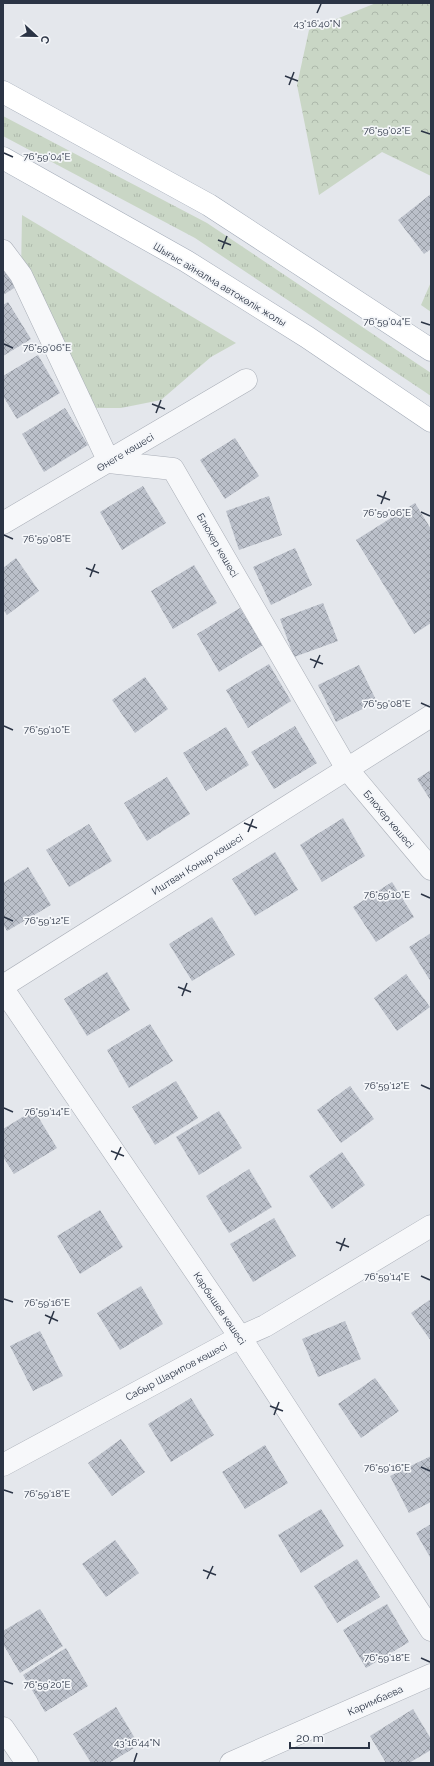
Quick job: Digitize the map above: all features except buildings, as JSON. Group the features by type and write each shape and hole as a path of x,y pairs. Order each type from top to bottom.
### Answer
{"main road":[{"path":"3,92 209,205 431,350"},
{"name":"Шығыс айналма автокөлік жолы","path":"3,158 186,261 307,337 431,421"}],"street":[{"path":"3,252 21,275 109,462"},
{"name":"Өнеге көшесі","path":"3,524 246,380"},
{"name":"Блюхер көшесі","path":"109,462 173,469 347,770 431,869"},
{"name":"Иштван Коныр көшесі","path":"3,986 431,716"},
{"name":"Карбышев көшесі","path":"3,989 240,1337 431,1630"},
{"name":"Сабыр Шарипов көшесі","path":"3,1465 240,1337 265,1326 431,1226"},
{"name":"Каримбаева","path":"230,1763 431,1675"},
{"path":"3,1728 27,1763"}],"green space":[{"path":"376,3 431,3 431,176 382,152 319,195 297,85 309,30"},
{"path":"3,116 207,223 431,373 431,396 195,238 3,136"},
{"path":"22,215 236,343 211,357 161,400 121,408 84,408 21,275"},
{"path":"431,282 431,312 421,305"}]}
